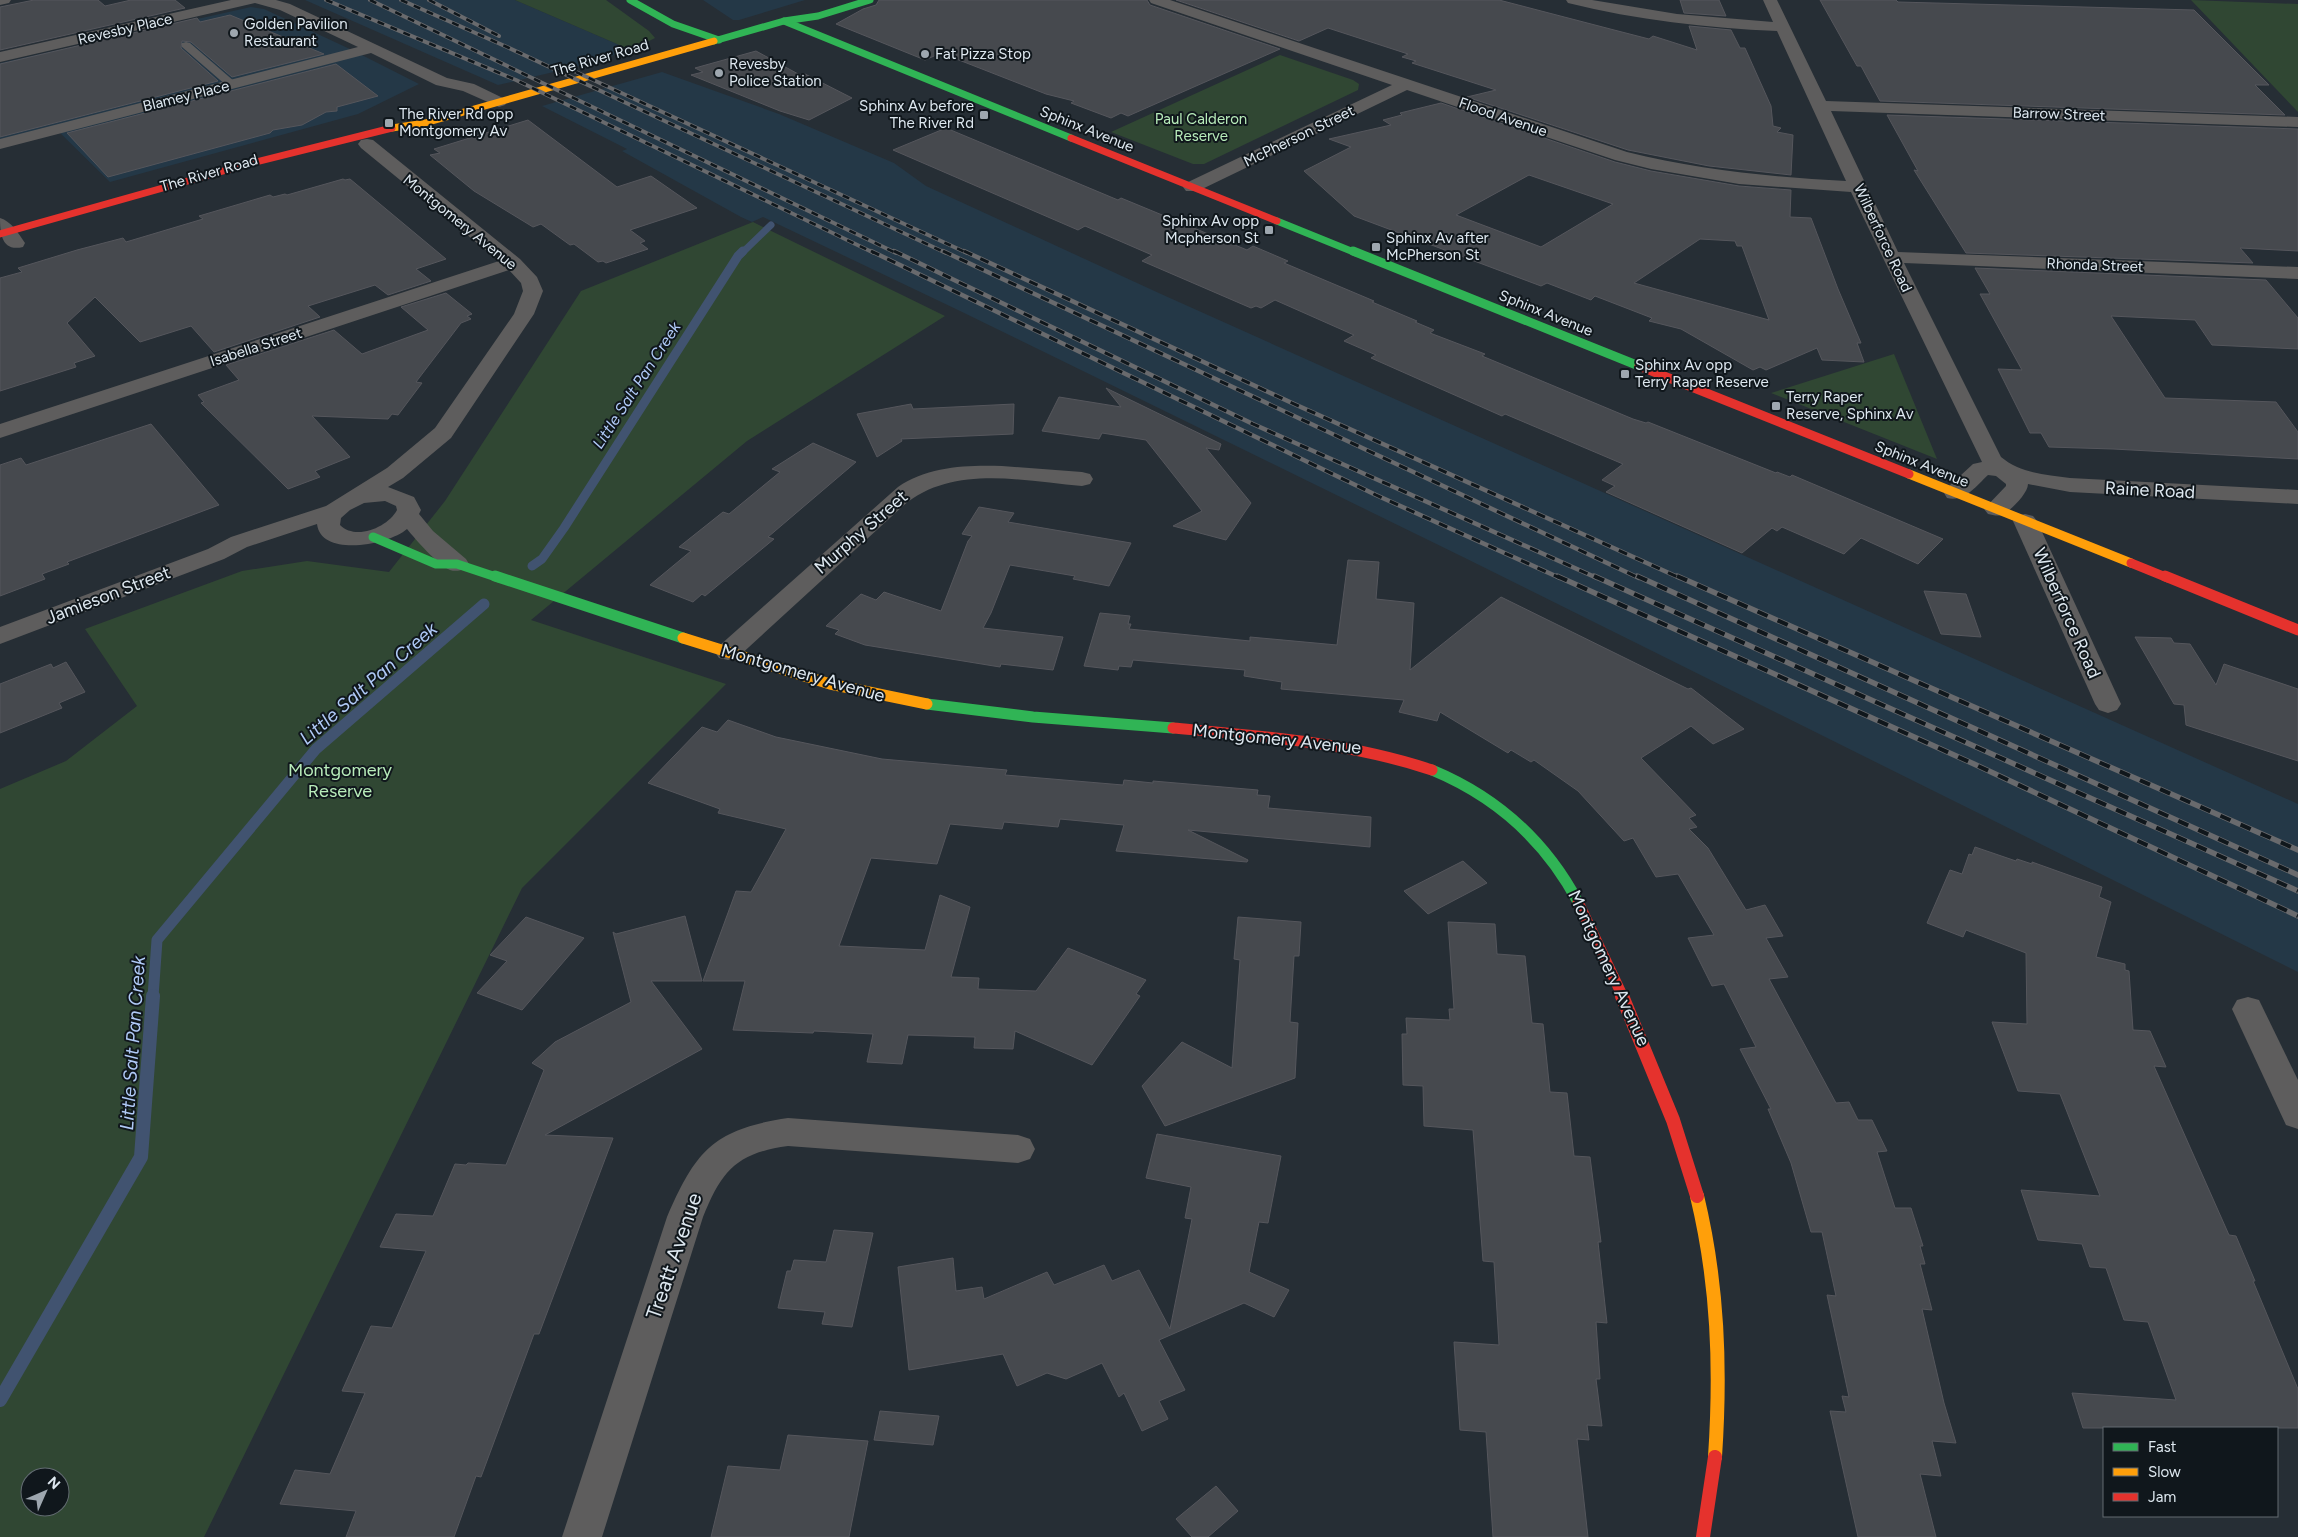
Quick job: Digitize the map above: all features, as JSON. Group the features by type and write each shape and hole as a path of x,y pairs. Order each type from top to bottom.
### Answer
{"street":[{"path":"0,1 4,0"},
{"name":"Revesby Place","path":"0,57 250,0"},
{"path":"260,0 285,8 325,25 442,82 468,87 499,102"},
{"path":"630,0 676,25 699,35 719,40"},
{"name":"The River Road","path":"784,22 806,10 839,0"},
{"name":"The River Road","path":"8,237 292,153 382,130 425,123 784,22 818,16 870,0"},
{"name":"Flood Avenue","path":"1156,0 1596,148 1650,164 1742,180 1859,187"},
{"path":"1573,0 1654,16 1718,22 1781,24"},
{"name":"Wilberforce Road","path":"1770,0 1891,257 1992,460 2015,479 2018,485 1996,509"},
{"path":"694,20 714,31 719,40"},
{"name":"Sphinx Avenue","path":"784,22 1192,188 2298,630"},
{"path":"649,60 678,38 676,25"},
{"name":"Blamey Place","path":"0,144 373,48"},
{"path":"442,82 449,93 480,108"},
{"name":"McPherson Street","path":"1192,188 1406,84"},
{"name":"Barrow Street","path":"1820,106 2298,122"},
{"name":"The River Road","path":"291,166 392,137 425,123"},
{"name":"Montgomery Avenue","path":"341,506 394,473 443,433 531,302 533,291 530,280 513,263 367,144"},
{"name":"Rhonda Street","path":"1891,257 2298,273"},
{"name":"Isabella Street","path":"0,431 513,263"},
{"name":"Montgomery Avenue","path":"443,433 440,450 405,507 426,536 467,568"},
{"path":"1955,493 1981,469 2004,470"},
{"name":"Raine Road","path":"2004,470 2046,482 2070,485 2298,497"},
{"name":"Murphy Street","path":"728,652 891,504 905,492 923,482 944,476 981,473 1082,479"},
{"path":"343,538 336,535 328,527 327,522 341,506 378,494 405,507 392,530 373,537"},
{"name":"Jamieson Street","path":"0,636 216,554 239,542 341,506"},
{"name":"Wilberforce Road","path":"2025,521 2036,549 2108,704"},
{"name":"Montgomery Avenue","path":"373,537 436,564 467,568 835,686 922,703 971,710 1325,742 1367,748 1428,767 1475,789 1517,821 1552,856 1567,878 1657,1072 1682,1145 1703,1218 1713,1279 1719,1347 1718,1425 1709,1514 1703,1537"},
{"name":"Jamieson Street","path":"216,554 287,542 373,537"},
{"path":"2248,1009 2298,1115"},
{"name":"Treatt Avenue","path":"582,1537 685,1217 697,1186 709,1168 725,1152 745,1140 766,1134 788,1132 1018,1149"}],"lane":[{"path":"186,46 231,84"}],"shaded area":[{"path":"305,0 515,0 631,50 579,66 498,85"},
{"path":"703,0 805,0 739,20 733,20"},
{"path":"251,7 264,9 419,84 358,114 110,182 54,127 0,140 0,63"},
{"path":"662,72 779,114 894,163 926,186 1161,294 2298,804 2298,972 1463,557 958,310 763,217 752,222 741,217 622,151 627,149 542,106"}],"green space":[{"path":"515,0 606,0 649,31 655,38 631,50"},
{"path":"2191,0 2298,4 2298,112"},
{"name":"Paul Calderon Reserve","path":"1280,55 1353,80 1359,84 1358,90 1204,164 1193,164 1111,132"},
{"name":"Montgomery Reserve","path":"753,222 945,316 747,441 531,620 726,684 522,888 204,1537 0,1537 0,789 66,761 137,706 85,629 242,571 307,561 389,572 445,501 581,291"},
{"path":"1894,354 1937,459 1771,393"}],"building":[{"path":"34,0 98,0 105,6 131,0 175,0 185,8 0,50 0,7"},
{"path":"879,0 1147,0 1150,5 1280,49 1128,116 1121,113 1111,118 1071,103 1074,101 1046,94 941,53 925,60 836,24 863,9 876,5"},
{"path":"1176,0 1499,0 1649,39 1653,36 1697,50 1689,26 1731,30 1740,48 1745,48 1771,106 1773,126 1781,128 1777,132 1793,135 1791,175 1709,166 1628,150 1467,97 1496,90 1412,63 1416,61 1402,57 1408,54 1328,28 1299,41"},
{"path":"1680,0 1719,0 1726,16 1684,13"},
{"path":"1820,0 1896,0 1898,2 2194,10 2269,85 2255,85 2285,115 1880,101 1861,66 1857,66"},
{"path":"230,15 324,54 232,77 191,42 182,41 181,48 218,81 0,137 0,64 197,18 200,22"},
{"path":"756,51 800,75 805,74 852,98 809,120 780,111 691,75 703,72 695,68"},
{"path":"336,64 378,96 337,107 337,111 326,112 302,125 273,130 270,133 108,177 67,133"},
{"path":"1441,103 1615,162 1651,171 1739,186 1791,190 1790,217 1811,218 1861,343 1857,343 1864,362 1822,360 1817,348 1766,370 1760,367 1753,370 1681,329 1649,321 1652,318 1595,296 1591,300 1547,283 1541,286 1354,216 1304,171 1351,147 1329,139 1391,125 1383,120 1402,115 1400,113","holes":["1529,175 1613,204 1541,247 1456,215","1700,239 1735,241 1737,246 1742,246 1769,320 1634,283"]},
{"path":"1887,115 2298,129 2298,251 2240,248 2253,263 1966,253 1914,170 1918,171"},
{"path":"528,120 617,187 651,176 697,208 630,230 645,241 640,243 648,249 606,263 603,261 598,262 574,244 570,245 541,224 533,227 474,191 430,155 440,153 434,149"},
{"path":"946,128 1118,200 1121,198 1247,250 1253,246 1288,261 1284,263 1417,321 1415,322 1434,330 1430,333 1485,354 1482,356 1633,419 1648,422 1776,473 1790,477 1792,475 1943,539 1918,564 1861,538 1844,554 1782,527 1777,531 1772,528 1742,553 1606,492 1615,486 1602,480 1623,464 1505,414 1502,416 1371,358 1376,355 1344,341 1354,335 1275,300 1261,308 1256,306 1251,308 1142,261 1152,255 1085,226 1078,230 893,150"},
{"path":"343,179 350,179 446,259 416,269 431,281 388,295 375,285 308,306 320,317 214,352 191,326 140,342 95,297 67,323 95,356 74,363 76,367 0,391 0,278 22,272 18,268 77,250 123,238 126,242 203,219 199,216 270,195 273,197 287,195"},
{"path":"1975,268 2266,280 2298,318 2298,349 2212,345 2195,320 2111,316 2165,398 2276,402 2298,432 2298,459 2049,447 2041,433 2030,433 1998,369 2022,370 1980,294 1990,294"},
{"path":"446,293 472,314 467,316 471,319 461,323 416,382 422,383 398,415 392,414 388,419 312,416 350,457 315,471 320,477 288,489 201,403 204,402 198,395 239,380 226,365 334,330 362,354 428,330 401,307"},
{"path":"1106,388 1221,444 1219,450 1206,448 1251,503 1226,540 1173,526 1202,511 1146,440 1102,433 1099,439 1042,431 1059,397 1121,407"},
{"path":"911,404 913,409 1014,404 1013,434 901,439 902,441 877,457 857,414"},
{"path":"151,424 219,505 67,562 69,564 42,574 45,579 0,596 0,465 21,458 26,465"},
{"path":"813,443 856,462 768,537 774,539 705,596 702,594 693,602 650,585 691,551 679,547 723,512 729,514 780,472 772,469"},
{"path":"979,507 1014,513 1008,522 1131,543 1109,586 1073,579 1075,576 1010,565 983,628 1063,637 1053,670 1001,664 1000,667 865,645 835,634 839,630 826,626 861,594 876,600 884,592 941,611 968,541 972,536 962,534"},
{"path":"1348,560 1379,562 1376,599 1414,603 1410,670 1501,597 1688,689 1691,688 1744,729 1713,744 1691,726 1641,758 1696,815 1689,818 1697,827 1689,829 1708,848 1746,910 1765,905 1783,936 1766,938 1788,977 1769,979 1836,1103 1849,1102 1858,1120 1872,1120 1887,1151 1877,1152 1895,1208 1911,1208 1923,1246 1920,1246 1925,1264 1920,1264 1932,1310 1922,1309 1944,1403 1956,1443 1932,1441 1941,1476 1920,1474 1936,1537 1858,1537 1830,1411 1846,1412 1842,1396 1849,1397 1827,1295 1836,1296 1822,1232 1811,1232 1791,1163 1768,1109 1771,1109 1740,1049 1756,1047 1724,984 1712,986 1688,938 1714,935 1678,874 1656,877 1633,838 1624,841 1578,791 1534,760 1531,762 1511,750 1508,753 1440,712 1437,721 1399,712 1404,700 1281,689 1282,682 1244,676 1245,670 1133,660 1131,667 1119,666 1118,670 1084,666 1100,613 1130,616 1128,624 1131,624 1129,629 1250,641 1250,637 1337,645"},
{"path":"1924,591 1966,594 1981,637 1941,634"},
{"path":"2135,637 2171,638 2174,643 2190,644 2216,685 2224,664 2298,689 2298,761 2186,725 2184,705 2174,704"},
{"path":"66,662 85,692 59,703 62,708 0,733 0,684 51,664 53,668"},
{"path":"728,720 776,737 882,759 1007,770 1005,775 1123,785 1124,780 1153,783 1153,781 1258,790 1257,795 1270,796 1268,808 1371,817 1370,847 1188,830 1248,860 1247,862 1116,851 1124,825 1060,819 1058,827 1004,822 1002,829 950,824 937,864 871,858 839,946 925,950 940,895 970,907 951,977 979,978 978,989 1036,991 1068,948 1146,980 1136,994 1140,996 1092,1065 1015,1031 1013,1049 974,1048 975,1037 908,1035 902,1064 867,1062 873,1034 733,1030 745,981 703,981 736,891 751,892 786,829 718,813 720,809 648,783 702,727 717,732"},
{"path":"1975,847 2016,861 2017,859 2032,864 2032,862 2102,887 2099,897 2111,902 2096,957 2125,964 2125,970 2129,971 2133,1030 2150,1031 2166,1067 2154,1066 2229,1235 2236,1236 2255,1281 2253,1281 2298,1389 2298,1428 2083,1428 2072,1393 2176,1400 2148,1322 2124,1320 2106,1268 2090,1267 2082,1244 2038,1240 2021,1190 2100,1196 2060,1094 2018,1091 1992,1022 2027,1024 2026,953 1966,930 1963,937 1927,923 1950,870 1962,874 1969,854 1972,855"},
{"path":"1463,861 1487,883 1428,914 1404,891"},
{"path":"685,916 702,981 651,981 702,1049 545,1135 613,1138 539,1334 534,1334 481,1477 476,1476 454,1537 346,1537 356,1511 280,1504 295,1470 330,1474 365,1393 342,1391 371,1326 392,1328 426,1251 380,1247 396,1214 433,1216 455,1164 506,1165 544,1070 532,1063 555,1042 631,1002 613,932 616,934"},
{"path":"526,917 584,938 522,1010 477,993 507,961 490,955"},
{"path":"1238,917 1301,922 1299,956 1294,956 1290,1022 1298,1023 1295,1078 1165,1126 1142,1086 1182,1042 1232,1068 1240,960 1234,959"},
{"path":"1448,922 1495,924 1497,954 1525,956 1532,1023 1543,1024 1550,1092 1567,1093 1574,1156 1590,1157 1601,1242 1598,1242 1607,1323 1596,1322 1600,1379 1596,1379 1602,1426 1587,1425 1589,1440 1577,1439 1588,1537 1493,1537 1486,1432 1460,1430 1454,1342 1499,1345 1494,1262 1483,1261 1473,1130 1424,1126 1423,1086 1403,1085 1402,1034 1407,1034 1406,1018 1450,1020 1449,1009 1454,1009"},
{"path":"1157,1134 1281,1156 1268,1223 1259,1222 1249,1272 1289,1290 1274,1317 1244,1303 1159,1340 1185,1390 1159,1401 1168,1419 1142,1431 1124,1393 1119,1397 1102,1363 1066,1379 1047,1373 1017,1386 1003,1354 909,1370 898,1267 953,1258 956,1291 982,1287 984,1299 1047,1272 1054,1285 1104,1265 1112,1281 1139,1270 1170,1329 1192,1219 1185,1218 1191,1187 1146,1178"},
{"path":"834,1230 873,1233 852,1327 822,1324 825,1312 778,1308 787,1271 791,1271 794,1260 826,1262"},
{"path":"880,1411 939,1416 933,1445 874,1440"},
{"path":"788,1435 868,1441 849,1537 711,1537 728,1466 780,1470"},
{"path":"1216,1486 1238,1511 1208,1537 1192,1537 1176,1519"}],"waterway":[{"name":"Little Salt Pan Creek","path":"742,253 771,225"},
{"name":"Little Salt Pan Creek","path":"532,566 542,559 564,528 743,251"},
{"name":"Little Salt Pan Creek","path":"153,997 157,940 316,749 484,604"},
{"name":"Little Salt Pan Creek","path":"0,1400 141,1157 153,996"}],"railway":[{"path":"326,0 516,80 874,253"},
{"path":"370,0 896,253"},
{"path":"401,0 507,47 946,253"},
{"path":"429,0 499,36"},
{"path":"576,72 967,253"},
{"path":"871,251 1376,495 1560,578"},
{"path":"894,251 1253,424 1597,578"},
{"path":"943,251 1639,578"},
{"path":"964,251 1292,403 1680,578"},
{"path":"1557,576 1974,764 2298,916"},
{"path":"1594,576 2298,891"},
{"path":"1637,576 2298,875"},
{"path":"1677,576 2298,850"}],"traffic: fast":[{"path":"630,0 673,24 719,40"},
{"path":"714,41 784,21 818,16 870,0"},
{"path":"784,21 1071,138"},
{"path":"1277,221 1639,366"},
{"path":"373,537 436,564 457,564 683,638"},
{"path":"927,704 1033,717 1173,728"},
{"path":"1432,770 1477,791 1518,822 1552,859 1578,902"}],"traffic: slow":[{"path":"392,128 425,123 714,41"},
{"path":"1909,474 2131,563"},
{"path":"683,638 830,684 927,704"},
{"path":"1697,1196 1705,1228 1715,1293 1718,1359 1715,1457"}],"traffic: jam":[{"path":"0,234 248,164 392,128"},
{"path":"1071,138 1277,221"},
{"path":"1639,366 1909,474"},
{"path":"2131,563 2298,630"},
{"path":"1173,728 1304,740 1337,745 1369,751 1432,770"},
{"path":"1578,902 1629,1010 1660,1083 1697,1196"},
{"path":"1703,1537 1715,1457"}],"place":[{"name":"Golden Pavilion Restaurant","path":"234,33"},
{"name":"Fat Pizza Stop","path":"925,54"},
{"name":"Revesby Police Station","path":"719,73"},
{"name":"Sphinx Av before The River Rd","path":"984,115"},
{"name":"The River Rd opp Montgomery Av","path":"389,123"},
{"name":"Sphinx Av opp Mcpherson St","path":"1269,230"},
{"name":"Sphinx Av after McPherson St","path":"1376,247"},
{"name":"Sphinx Av opp Terry Raper Reserve","path":"1625,374"},
{"name":"Terry Raper Reserve, Sphinx Av","path":"1776,406"}]}
